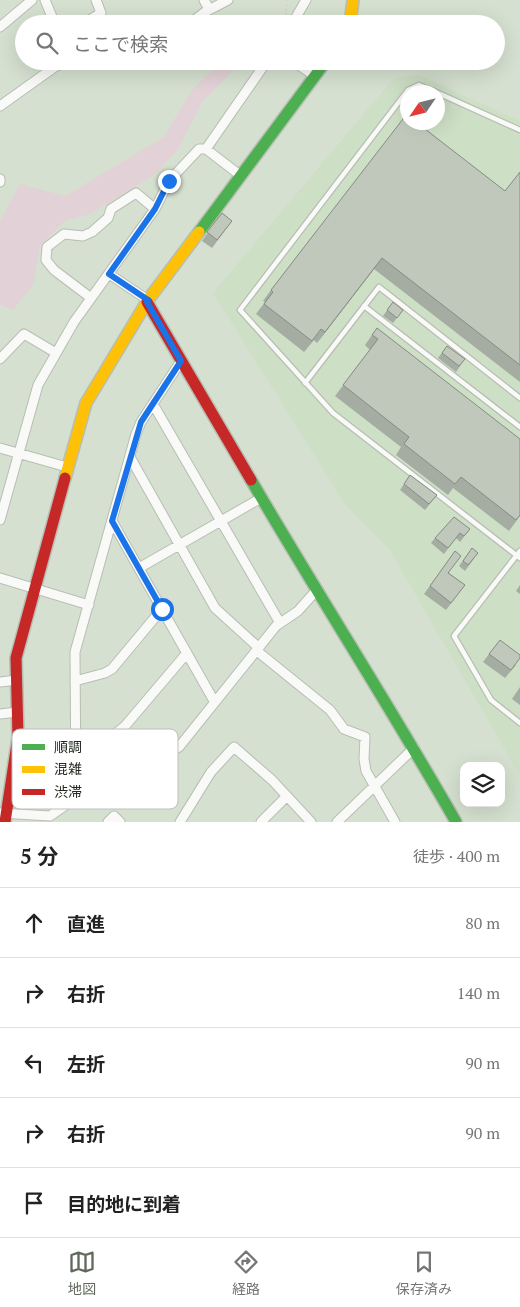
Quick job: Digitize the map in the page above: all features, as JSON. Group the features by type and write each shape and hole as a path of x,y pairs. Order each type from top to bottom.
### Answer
{"street":[{"path":"0,26 32,0"},
{"path":"44,0 51,15"},
{"path":"96,0 101,13 98,15"},
{"path":"204,0 209,9"},
{"path":"201,15 228,0"},
{"path":"297,15 306,0"},
{"path":"351,15 353,0"},
{"path":"0,106 50,70"},
{"path":"206,149 261,70"},
{"path":"306,70 315,76"},
{"path":"18,729 16,658 20,638 86,403 148,301 319,70"},
{"path":"0,520 38,385 91,298 155,209 169,181 199,149 206,149 241,176"},
{"path":"91,298 54,270 46,260 47,247 64,234 83,236 92,232 108,218 111,209 136,193 155,209"},
{"path":"109,274 148,301 316,592 414,748 456,822"},
{"path":"0,359 24,334 56,353"},
{"path":"75,729 75,652 130,457 141,422 181,361"},
{"path":"153,404 280,624"},
{"path":"0,448 67,467"},
{"path":"130,457 216,608 258,650 330,710 344,730 364,737 365,766 374,786 395,822"},
{"path":"139,568 261,498"},
{"path":"112,521 214,701"},
{"path":"0,578 88,605"},
{"path":"178,748 214,701 280,624 298,611 316,592"},
{"path":"75,681 105,674 112,669 162,609"},
{"path":"121,729 187,653"},
{"path":"0,682 17,680"},
{"path":"0,714 17,712"},
{"path":"180,822 211,772 234,747 287,796 311,822"},
{"path":"337,822 414,748"},
{"path":"12,771 4,816 50,816 60,809"},
{"path":"261,822 287,796"},
{"path":"108,822 114,816 120,822"}],"lane":[{"path":"445,97 520,130"},
{"path":"400,100 240,310 333,413 519,555 454,636 491,700 520,722"},
{"path":"304,382 378,287 520,398"},
{"path":"364,306 520,427"}],"path":[{"path":"286,15 287,0"}],"shaded area":[{"path":"213,70 233,70 202,102 178,149 154,175 90,214 65,221 40,246 33,285 13,310 0,305 0,221 20,184 65,196 164,137 192,90"},
{"path":"419,75 441,85 400,85 400,130 445,130 445,87 520,121 520,776 390,550 345,504 213,293 394,78"}],"building":[{"path":"400,123 400,130 426,130 505,191 520,172 520,365 382,258 325,332 321,329 312,341 264,304 273,292 271,290"},
{"path":"222,213 232,221 217,240 207,232"},
{"path":"393,302 403,310 397,318 387,310"},
{"path":"377,328 520,439 520,515 516,520 461,477 455,484 404,444 409,437 343,385 378,339 372,335"},
{"path":"447,346 465,359 459,366 442,353"},
{"path":"410,475 437,495 429,504 404,484"},
{"path":"454,517 470,529 464,536 460,533 448,548 435,538"},
{"path":"472,548 478,553 468,565 463,561"},
{"path":"455,551 461,556 448,573 465,585 451,603 430,586"},
{"path":"500,640 520,655 520,658 511,670 489,654"}],"traffic: fast":[{"path":"199,232 319,70"},
{"path":"251,480 456,822"}],"traffic: slow":[{"path":"351,15 353,0"},
{"path":"65,478 86,403 148,300 199,232"}],"traffic: jam":[{"path":"147,302 251,480"},
{"path":"18,729 16,658 65,478"},
{"path":"5,822 12,776"}],"route":[{"path":"162,609 112,521 141,422 181,361 147,302 148,300 109,274 155,209 169,181"}]}
